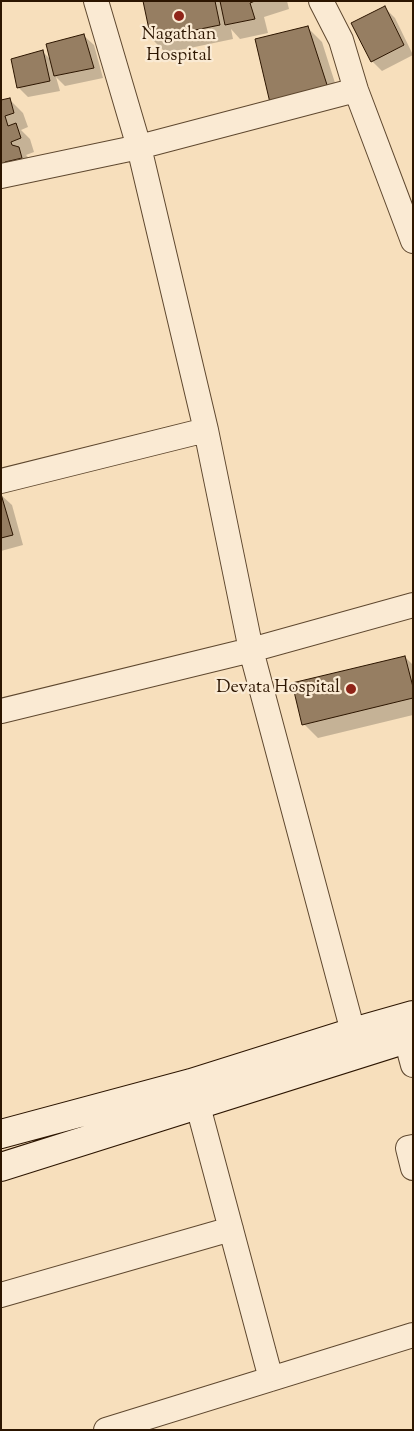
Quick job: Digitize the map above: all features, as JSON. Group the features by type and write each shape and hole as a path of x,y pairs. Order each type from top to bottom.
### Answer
{"main road":[{"path":"1,1134 191,1083 352,1032 410,1030"},
{"path":"1,1167 198,1106 410,1030"}],"street":[{"path":"96,1 139,147 206,430 251,650 352,1032"},
{"path":"321,1 341,40 356,90 413,241"},
{"path":"1,176 139,147 356,90"},
{"path":"1,481 206,430"},
{"path":"1,711 251,650 413,605"},
{"path":"410,1030 413,1065"},
{"path":"198,1106 272,1378"},
{"path":"413,1147 408,1148 413,1168"},
{"path":"1,1295 231,1229"},
{"path":"106,1430 413,1335"}],"building":[{"path":"143,1 215,1 220,25 151,39"},
{"path":"220,1 255,1 250,3 255,19 225,25"},
{"path":"385,6 404,45 371,62 351,23"},
{"path":"308,26 329,91 271,107 255,39"},
{"path":"84,34 94,68 54,76 46,44"},
{"path":"43,50 50,81 17,88 11,59"},
{"path":"10,98 14,113 5,116 8,126 16,123 21,138 11,142 12,145 19,147 22,158 5,162 6,167 1,168 1,100"},
{"path":"1,494 13,535 1,538"},
{"path":"405,656 413,687 413,698 302,725 292,683"}],"place":[{"name":"Nagathan Hospital","path":"179,16"},
{"name":"Devata Hospital","path":"351,689"}]}
